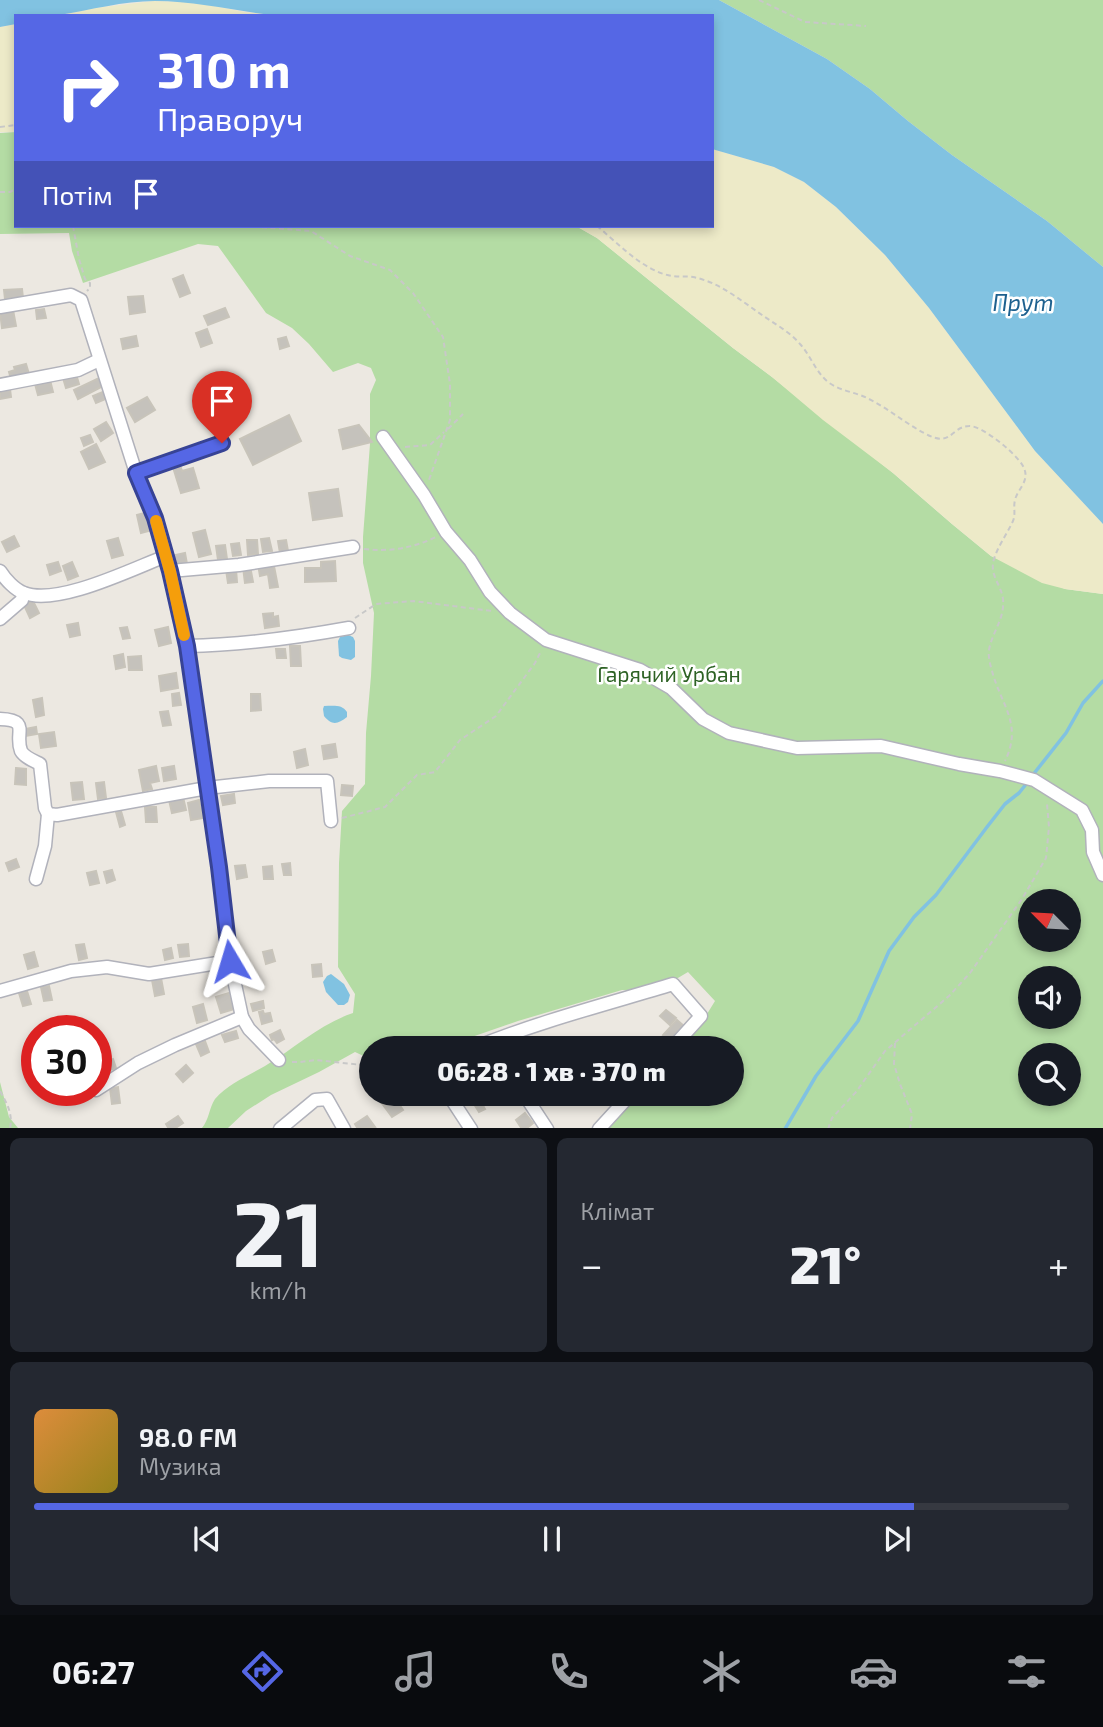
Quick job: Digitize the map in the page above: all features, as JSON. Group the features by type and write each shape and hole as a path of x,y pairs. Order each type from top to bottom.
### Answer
{"street":[{"path":"0,307 71,295 81,300 136,473 155,518 187,646 230,961 242,1017 249,1029 279,1060"},
{"path":"0,385 78,370 99,360"},
{"path":"385,440 424,495 446,532 470,560 490,592 510,613 546,640 640,670 671,688 703,719 729,733 797,748 881,746 1000,771 1040,784 1082,810 1091,830 1093,852 1103,876"},
{"path":"136,473 222,443"},
{"path":"170,571 239,565 353,547"},
{"path":"0,571 5,579 23,593 47,597 74,592 166,556"},
{"path":"0,619 22,600 23,593"},
{"path":"187,646 244,644 349,628"},
{"path":"0,719 11,719 17,723 21,750 24,755 40,764 48,814 45,846 36,879"},
{"path":"48,814 57,815 207,788 269,781 327,780 331,821"},
{"path":"0,991 71,971 107,967 149,974 230,961"},
{"path":"516,1036 590,1009 673,984 701,1016 683,1036"},
{"path":"112,1080 138,1063 175,1045 242,1017"},
{"path":"281,1128 315,1100 327,1099 343,1128"},
{"path":"456,1106 470,1128"},
{"path":"532,1106 546,1128"},
{"path":"600,1128 620,1106"}],"path":[{"path":"759,0 804,22 866,26"},
{"path":"73,228 85,279 90,282 90,288 81,300"},
{"path":"271,228 311,231 350,256 390,270 413,293 443,338 450,384 450,419 424,495"},
{"path":"599,228 646,265 671,276 694,277 722,288 789,332 808,354 821,376 831,384 866,397 926,435 939,439 949,437 964,427 976,427 999,442 1024,467 1025,480 1014,501 1016,511 996,553 992,570 1003,595 1004,608 989,649 990,665 1013,728 1012,745 1000,771"},
{"path":"385,440 405,447 430,445 463,414"},
{"path":"353,547 377,551 396,550 418,545 446,532"},
{"path":"349,628 353,620 376,604 413,601 510,613"},
{"path":"331,821 385,807 418,775 435,772 460,740 496,716 535,663 546,640"},
{"path":"828,1128 832,1118 856,1092 885,1051 949,996 970,973 1022,899 1046,858 1049,827 1040,784"},
{"path":"895,1043 894,1064 912,1114 910,1128"},
{"path":"279,1060 316,1060 359,1065"},
{"path":"0,1091 10,1111 10,1128"}],"green space":[{"path":"719,0 1103,0 1103,267 1047,221 952,155 870,89 827,59"},
{"name":"Гарячий Урбан","path":"14,132 14,228 580,228 597,238 893,473 991,556 1065,589 1103,594 1103,1128 609,1128 628,1106 744,1106 744,1036 688,1036 715,1001 688,972 656,991 622,990 475,1036 359,1036 359,1054 355,1052 271,1095 246,1111 228,1128 202,1128 215,1099 226,1089 319,1030 353,1013 355,994 338,967 339,863 342,811 365,784 374,613 363,563 363,537 370,444 370,394 376,380 371,368 358,363 333,372 292,328 266,313 218,246 198,244 83,283 69,233 0,234 0,133"},
{"path":"0,1082 9,1117 18,1128 0,1128"}],"sand":[{"path":"153,1 193,2 264,14 66,14"},
{"path":"14,24 14,132 0,132 0,27"},
{"path":"714,150 774,167 804,182 836,207 885,255 929,308 1035,451 1103,524 1103,594 1042,583 991,556 893,473 597,238 580,228 714,228"}],"water":[{"name":"Прут","path":"0,0 719,0 827,59 870,89 952,155 1047,221 1103,267 1103,524 1035,451 929,308 885,255 836,207 804,182 774,167 714,150 714,14 266,14 200,4 143,1 65,14 14,14 14,24 0,27"},
{"path":"348,635 355,641 355,657 351,660 339,656 338,641 340,637"},
{"path":"324,706 343,708 347,717 332,723 324,716"},
{"path":"331,974 344,984 350,995 344,1005 338,1005 326,992 323,982"}],"building":[{"path":"183,275 190,293 180,297 173,279"},
{"path":"22,289 23,298 5,299 4,290"},
{"path":"143,296 145,312 130,314 128,297"},
{"path":"225,308 229,317 208,325 204,316"},
{"path":"44,309 46,318 37,319 36,310"},
{"path":"13,310 16,326 2,328 0,312"},
{"path":"207,329 212,343 201,347 196,333"},
{"path":"136,336 138,346 123,349 121,339"},
{"path":"286,337 289,346 280,349 278,339"},
{"path":"26,364 29,374 11,379 9,372 15,370 14,367"},
{"path":"76,374 79,384 66,388 63,378"},
{"path":"99,378 103,386 78,399 74,390"},
{"path":"50,380 53,392 38,395 35,384"},
{"path":"10,389 11,397 0,399 0,391"},
{"path":"105,391 108,398 96,403 93,396"},
{"path":"147,397 155,410 135,422 127,408"},
{"path":"289,415 301,441 253,465 240,439"},
{"path":"106,422 113,433 101,441 94,429"},
{"path":"359,425 372,442 343,449 339,430"},
{"path":"90,435 93,442 84,446 81,438"},
{"path":"96,444 105,462 89,469 81,452"},
{"path":"179,462 182,471 193,468 199,488 181,493 172,464"},
{"path":"338,489 342,516 313,520 309,493"},
{"path":"148,512 152,530 141,533 137,515"},
{"path":"205,530 211,554 199,557 193,533"},
{"path":"14,536 19,546 7,552 2,542"},
{"path":"118,538 123,555 112,558 107,541"},
{"path":"269,538 272,551 263,552 261,539"},
{"path":"247,540 257,540 258,554 248,555"},
{"path":"286,540 288,551 280,553 278,541"},
{"path":"239,543 241,555 233,556 231,544"},
{"path":"225,545 227,559 218,560 216,546"},
{"path":"185,553 187,564 173,566 171,556"},
{"path":"273,561 278,587 270,588 268,574 260,576 258,564"},
{"path":"335,561 336,581 305,582 305,568 321,568 321,562"},
{"path":"58,562 61,571 50,575 47,565"},
{"path":"72,562 78,576 68,580 63,566"},
{"path":"250,566 253,582 245,583 243,567"},
{"path":"236,569 237,582 228,583 226,570"},
{"path":"33,601 39,613 30,618 24,605"},
{"path":"273,613 273,617 278,616 279,626 265,628 263,614"},
{"path":"78,623 80,635 70,637 67,625"},
{"path":"127,627 130,638 123,639 120,628"},
{"path":"168,627 171,643 159,646 155,630"},
{"path":"290,646 300,646 301,666 291,666"},
{"path":"276,649 285,649 286,658 277,658"},
{"path":"123,654 125,667 116,669 114,656"},
{"path":"141,656 142,670 129,670 128,657"},
{"path":"176,673 178,688 161,691 159,676"},
{"path":"179,693 181,705 173,706 172,694"},
{"path":"251,694 260,694 261,710 251,711"},
{"path":"42,698 44,715 36,717 33,700"},
{"path":"168,711 171,725 163,726 160,712"},
{"path":"36,727 37,734 25,736 25,729"},
{"path":"54,732 56,746 41,748 39,734"},
{"path":"335,744 337,757 324,759 322,746"},
{"path":"305,749 308,765 297,768 294,752"},
{"path":"156,766 159,781 150,783 152,789 143,791 139,770"},
{"path":"174,766 176,779 164,781 162,768"},
{"path":"16,768 26,769 26,785 15,784"},
{"path":"82,782 84,799 73,800 71,783"},
{"path":"104,782 106,798 98,799 96,783"},
{"path":"342,785 353,786 352,796 341,795"},
{"path":"234,794 235,803 223,805 221,796"},
{"path":"183,797 186,810 172,813 169,800"},
{"path":"199,800 203,818 191,820 188,803"},
{"path":"145,807 156,807 157,822 146,822"},
{"path":"121,811 125,825 120,827 116,812"},
{"path":"16,859 19,867 9,871 6,863"},
{"path":"290,863 291,875 284,875 282,864"},
{"path":"245,865 247,877 237,879 235,866"},
{"path":"272,866 273,879 264,879 263,867"},
{"path":"112,870 115,880 107,883 104,872"},
{"path":"96,871 99,883 90,885 87,873"},
{"path":"84,944 87,958 79,960 76,945"},
{"path":"188,944 189,956 180,957 178,945"},
{"path":"171,948 173,958 165,960 163,950"},
{"path":"272,950 275,961 266,964 263,952"},
{"path":"34,952 38,966 28,969 24,955"},
{"path":"321,964 322,976 313,977 312,965"},
{"path":"161,978 164,994 155,996 152,980"},
{"path":"49,986 52,1000 44,1001 41,987"},
{"path":"27,991 31,1004 23,1006 19,993"},
{"path":"229,993 234,1009 221,1013 216,997"},
{"path":"263,1001 264,1008 253,1011 251,1004"},
{"path":"203,1004 207,1020 197,1023 193,1007"},
{"path":"666,1010 676,1018 670,1025 660,1016"},
{"path":"263,1011 264,1014 270,1013 272,1021 262,1024 259,1012"},
{"path":"677,1020 684,1026 675,1036 663,1035"},
{"path":"280,1030 284,1039 277,1043 270,1035"},
{"path":"236,1031 238,1038 225,1042 222,1035"},
{"path":"205,1041 209,1052 201,1056 196,1044"},
{"path":"186,1065 193,1073 183,1082 176,1074"},
{"path":"118,1087 120,1103 112,1104 112,1088"},
{"path":"384,1106 400,1106 403,1110 392,1117"},
{"path":"475,1106 483,1106 485,1109 479,1112"},
{"path":"525,1113 533,1123 527,1128 521,1128 516,1120"},
{"path":"178,1116 183,1123 176,1128 168,1128 166,1124"},
{"path":"367,1116 375,1127 357,1128 355,1124"}],"waterway":[{"path":"1032,776 1066,733 1083,703 1103,681"},
{"path":"786,1128 816,1076 858,1021 889,951 914,917 936,895 1005,804 1027,783"}],"slow traffic":[{"path":"156,521 184,635"}],"route":[{"path":"222,443 136,473 155,518 187,646 230,961"}]}
